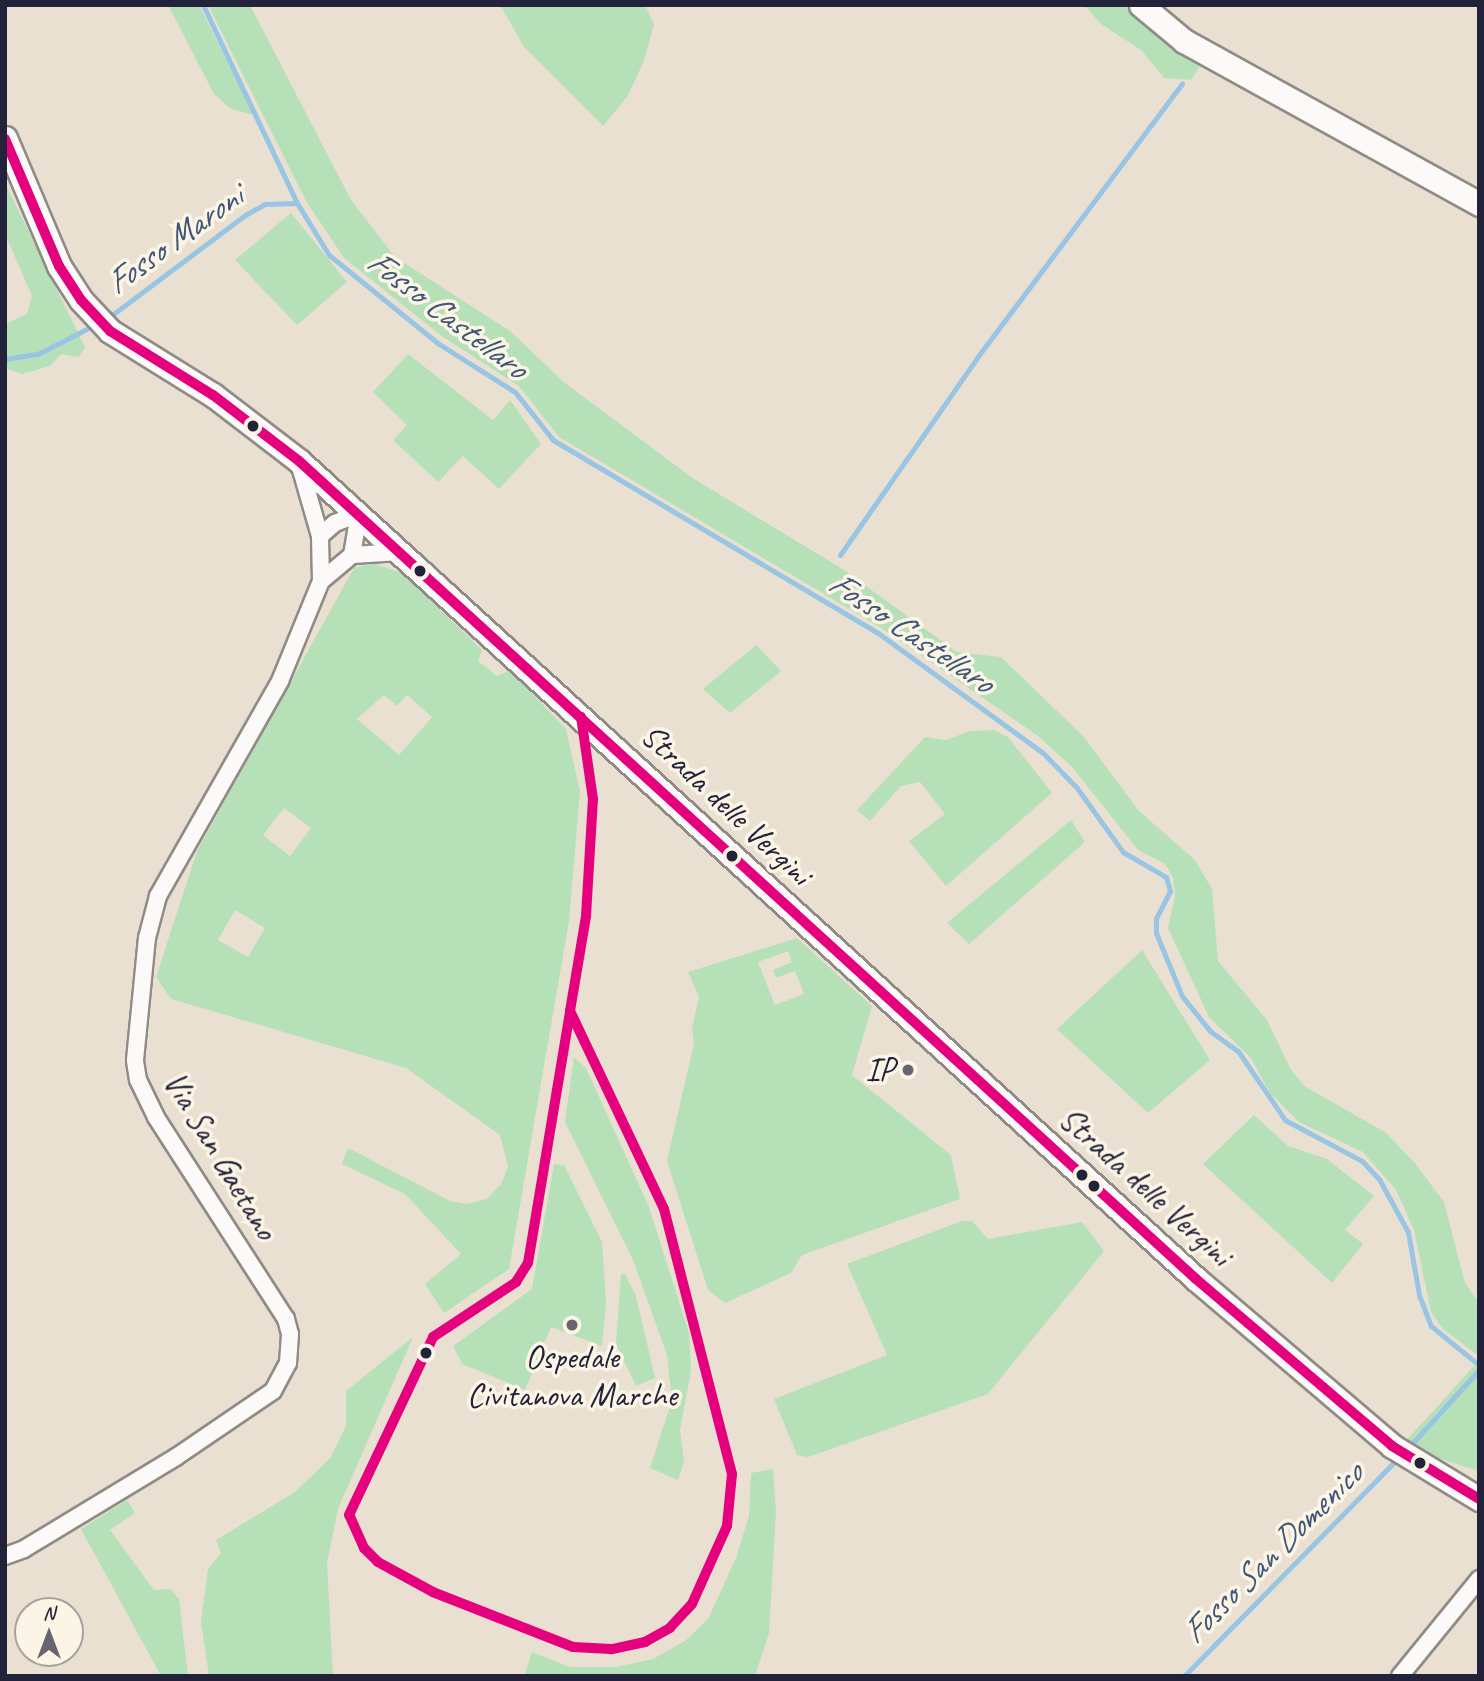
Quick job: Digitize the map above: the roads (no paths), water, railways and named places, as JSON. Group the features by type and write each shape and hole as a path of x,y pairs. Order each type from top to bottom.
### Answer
{"main road":[{"path":"1141,5 1184,41 1479,204"},
{"name":"Strada delle Vergini","path":"5,138 59,266 81,300 110,331 213,395 299,461 1196,1279 1401,1453 1468,1484 1479,1499"}],"street":[{"name":"Via San Gaetano","path":"5,1556 24,1549 208,1435 273,1391 288,1363 290,1334 286,1319 156,1117 138,1080 135,1059 147,938 158,896 280,681 321,581 320,536 299,461"},
{"path":"320,536 335,523 359,514"},
{"path":"359,514 352,555 400,552"},
{"name":"Via San Gaetano","path":"321,581 352,555"},
{"path":"1400,1676 1479,1579"}],"waterway":[{"name":"Fosso Castellaro","path":"203,5 297,203 329,255 439,344 515,392 553,440 878,633 1043,753 1077,788 1123,852 1166,877 1170,891 1156,918 1156,933 1182,996 1210,1031 1238,1051 1285,1120 1362,1161 1379,1179 1408,1232 1419,1295 1431,1326 1479,1365"},
{"path":"840,555 979,355 1182,84"},
{"name":"Fosso Maroni","path":"108,318 245,215 265,204 297,203"},
{"name":"Fosso Maroni","path":"5,359 38,354 96,324"},
{"name":"Fosso San Domenico","path":"1407,1449 1479,1370"},
{"name":"Fosso San Domenico","path":"1184,1676 1400,1456"}],"place":[{"name":"IP","path":"908,1070"},
{"name":"Ospedale Civitanova Marche","path":"572,1325"}]}
